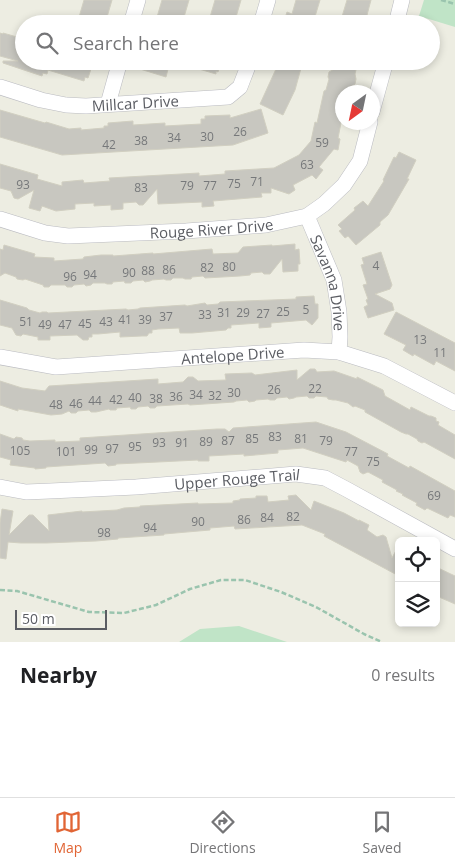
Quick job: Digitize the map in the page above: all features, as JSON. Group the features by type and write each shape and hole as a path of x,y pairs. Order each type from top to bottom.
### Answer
{"street":[{"path":"134,15 138,0"},
{"path":"264,15 268,0"},
{"path":"398,15 402,0"},
{"path":"108,104 117,70"},
{"name":"Millcar Drive","path":"0,87 41,100 66,105 86,106 228,97 240,88 247,70"},
{"path":"379,85 384,70"},
{"name":"Rouge River Drive","path":"0,219 45,233 68,236 186,231 266,225 307,216 324,204 344,185 360,160 368,130"},
{"name":"Savanna Drive","path":"307,216 334,280 339,312 339,352"},
{"name":"Antelope Drive","path":"0,357 56,368 304,350 339,352 384,366 455,403"},
{"name":"Upper Rouge Trail","path":"0,487 26,492 50,491 136,487 296,474 325,478 455,549"}],"path":[{"path":"441,0 455,4"},
{"path":"0,590 16,592 89,612 124,614 156,604 190,589 221,580 246,580 316,607 382,642"}],"green space":[{"path":"424,0 455,0 455,27 440,22 440,15 419,15"},
{"path":"239,626 287,642 179,642 200,629"}],"building":[{"path":"84,0 112,0 108,15 80,15"},
{"path":"162,0 189,0 185,15 158,15"},
{"path":"215,0 241,0 237,15 211,15"},
{"path":"296,0 320,0 316,15 286,15 287,12 292,14"},
{"path":"347,0 371,0 367,15 342,15"},
{"path":"0,33 15,36 15,60 0,56"},
{"path":"3,61 15,61 15,67 3,63"},
{"path":"24,70 48,70 47,74 43,73 42,76"},
{"path":"48,70 91,70 88,78 85,77 84,81"},
{"path":"143,70 168,70 166,77"},
{"path":"202,70 219,70 218,72 216,71 216,74"},
{"path":"276,70 301,70 295,90 283,115 260,104"},
{"path":"332,70 356,70 355,84 335,85 335,130 340,130 338,150 334,149 319,167 323,170 316,179 312,175 293,185 295,190 289,194 271,188 271,193 261,193 262,197 213,201 214,206 202,207 202,202 158,204 157,189 143,205 139,205 136,202 123,203 123,209 111,210 111,205 94,206 94,203 75,204 75,209 56,211 42,206 40,211 29,208 34,190 18,199 14,198 11,191 0,188 0,164 38,175 37,179 62,186 62,182 83,180 84,183 110,181 109,178 199,173 199,176 225,174 225,171 274,168 299,155 311,141 329,72"},
{"path":"261,109 268,133 233,145 62,155 0,137 0,110 69,129 81,128 81,130 104,128 104,126 108,126 108,123 133,121 133,125 165,123 165,126 201,124 201,119 205,119 205,116 230,115 230,118"},
{"path":"399,152 416,160 407,179 409,179 388,215 380,222 380,225 356,245 348,236 345,238 339,231 342,229 338,225 363,201 368,206 384,181 394,157 396,158"},
{"path":"295,244 295,250 299,249 300,264 298,264 298,271 283,272 282,259 270,274 262,272 240,276 205,278 203,276 192,277 191,279 173,278 171,280 164,279 145,282 143,280 131,283 125,283 124,281 113,282 112,284 93,283 86,286 84,284 72,287 51,285 44,287 25,279 17,279 5,273 0,276 0,249 3,250 4,245 35,254 34,257 54,258 54,261 83,259 84,257 101,255 153,254 212,249 213,254 238,253 243,247"},
{"path":"381,252 392,285 390,289 375,294 392,303 394,310 368,318 364,307 368,305 366,300 368,299 363,285 367,284 361,265 364,264 362,258"},
{"path":"314,296 315,304 318,304 318,318 312,325 306,320 271,323 271,327 259,328 259,323 231,325 231,328 226,330 192,333 180,333 179,328 152,330 152,333 149,333 147,336 120,337 120,332 92,334 92,337 89,337 88,340 83,340 77,335 50,336 50,340 38,340 38,337 23,334 21,336 16,335 12,328 0,325 0,300 40,313 48,313 128,310 205,303 207,305 220,302 296,299 296,297"},
{"path":"396,312 455,343 455,371 436,361 434,365 414,354 413,356 403,350 406,345 384,334"},
{"path":"310,369 315,369 317,372 334,371 357,379 357,377 383,390 385,396 410,410 411,407 436,418 436,421 439,422 438,425 455,435 455,459 401,432 365,412 365,410 353,407 348,403 328,399 327,397 316,396 309,398 307,396 289,399 287,397 249,402 247,400 157,406 155,408 148,406 136,409 131,409 130,407 96,412 89,410 71,413 69,411 51,415 18,409 18,411 0,405 0,381 22,388 45,391 49,386 158,379 158,384 183,382 188,377 193,377 198,381 226,380 225,374 252,373 255,375 297,370 297,380"},
{"path":"316,422 346,432 388,454 387,456 409,468 410,466 455,491 455,517 450,515 448,518 427,508 425,510 416,505 417,503 382,482 383,480 368,472 363,474 358,466 347,460 346,462 303,448 278,450 278,453 244,456 244,454 209,456 209,461 116,464 108,466 105,463 35,469 10,465 11,460 0,457 0,434 14,439 16,437 30,441 55,440 55,442 80,441 80,438 217,429 225,429 229,432 233,428"},
{"path":"296,495 311,510 314,501 344,513 369,525 367,530 377,537 383,535 386,537 392,558 395,552 395,574 324,536 325,534 302,525 235,529 234,526 96,541 8,542 6,559 0,558 2,509 13,511 9,535 29,515 33,515 49,531 48,515 82,511 117,510 140,506 233,503 233,501 240,499 256,498 256,496 267,496 268,502 289,500 288,496"},
{"path":"440,569 455,576 455,604 440,597"}]}
